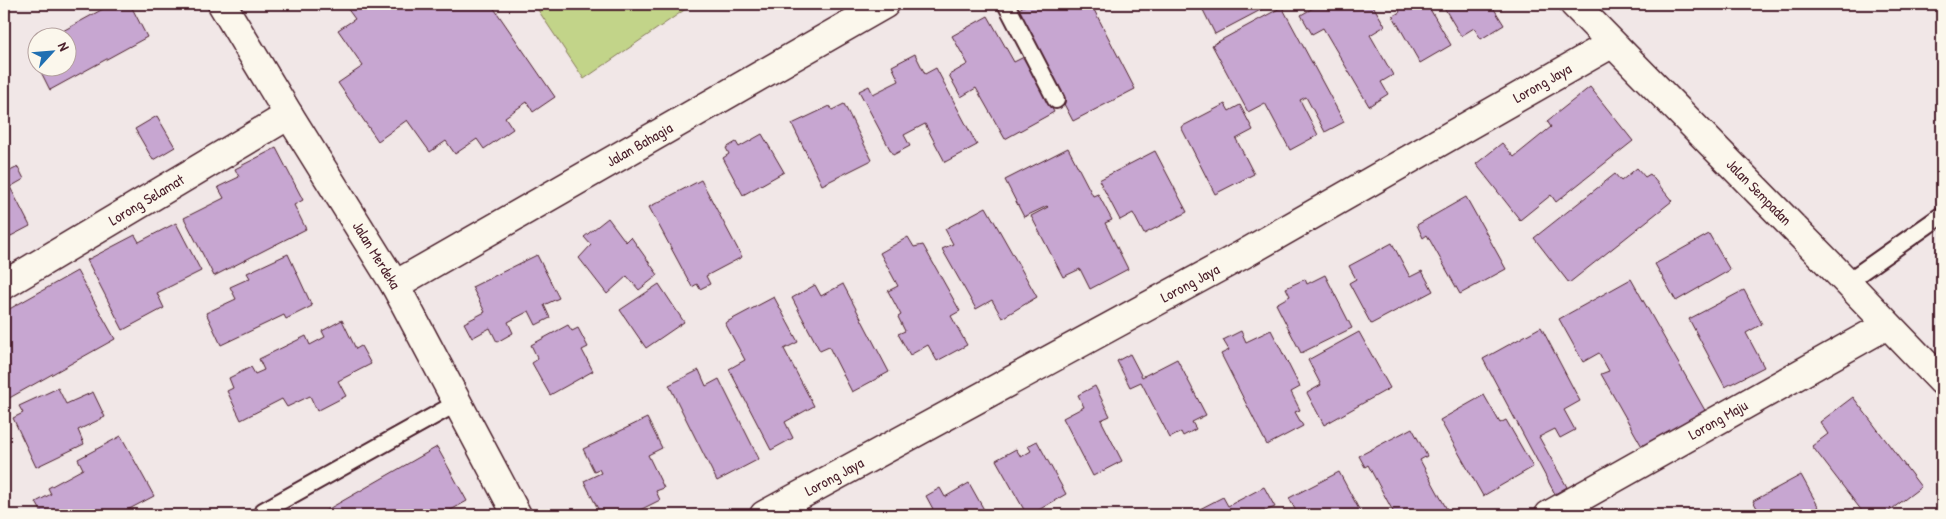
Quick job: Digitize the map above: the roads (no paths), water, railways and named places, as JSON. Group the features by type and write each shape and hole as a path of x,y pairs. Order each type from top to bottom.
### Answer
{"street":[{"name":"Jalan Merdeka","path":"222,4 395,284 457,403 510,513"},
{"name":"Jalan Bahagia","path":"395,284 885,4"},
{"name":"Jalan Sempadan","path":"1574,4 1942,381"},
{"name":"Lorong Jaya","path":"764,515 1242,255 1611,44"},
{"name":"Lorong Selamat","path":"4,285 289,115"},
{"name":"Lorong Maju","path":"1549,515 1887,325"}],"lane":[{"path":"1006,4 1056,100"},
{"path":"1847,282 1942,215"},
{"path":"262,511 457,403"}]}
